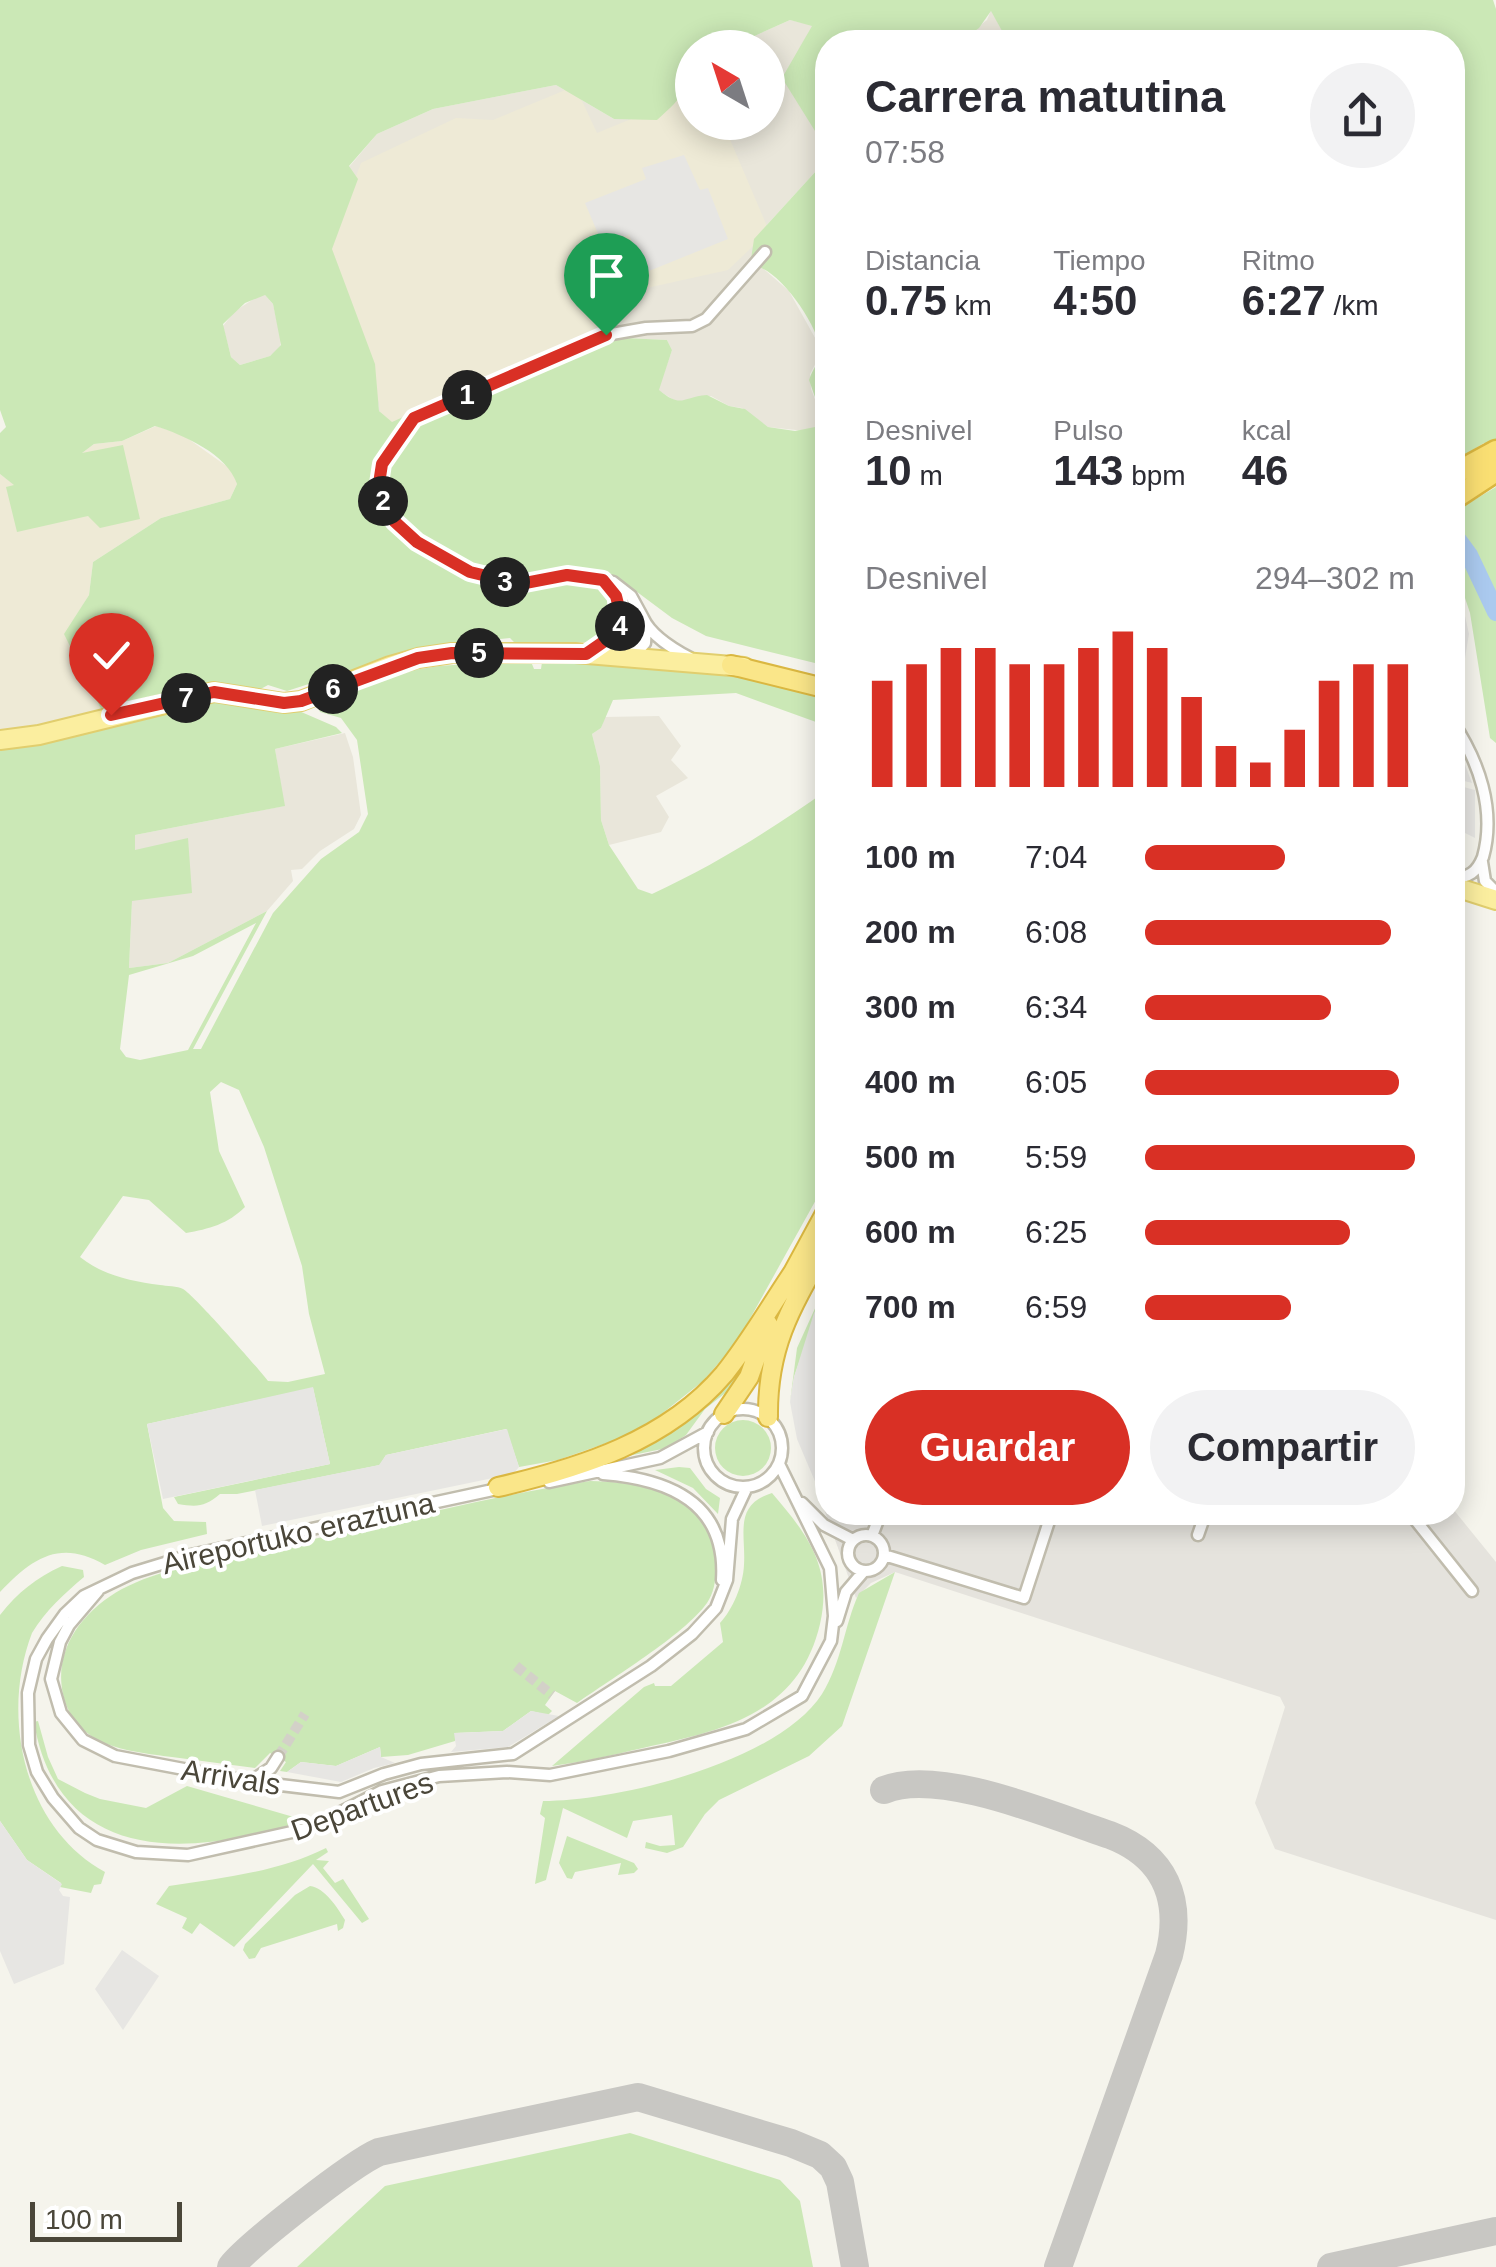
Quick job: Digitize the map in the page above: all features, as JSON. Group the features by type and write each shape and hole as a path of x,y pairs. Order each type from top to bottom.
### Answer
{"highway":[{"path":"1465,468 1496,450"},
{"path":"1465,489 1496,470"},
{"path":"732,665 815,686"},
{"path":"724,1414 749,1377 761,1338 815,1232"},
{"path":"768,1418 770,1375 778,1338 815,1267"},
{"path":"498,1488 608,1455 674,1418 720,1378 794,1271"}],"main road":[{"path":"0,740 214,692 284,703 301,701 418,658 452,653 633,656 732,665 815,680"},
{"path":"1465,890 1496,900"}],"street":[{"path":"603,580 616,596 633,656 645,643 644,622 638,604 623,587 603,580 567,575 520,584 470,572 417,542 394,521 378,490 382,464 414,418 606,335 692,326 706,319 765,252"},
{"path":"586,654 609,638 628,616 644,622 675,649 700,662"},
{"path":"1465,744 1482,774 1489,805 1490,823 1482,861 1485,881 1496,892"},
{"path":"1465,876 1482,861"},
{"path":"590,1474 660,1458 708,1432 724,1414 751,1410 768,1418 780,1434 779,1464 772,1475 747,1487 727,1484 712,1470 704,1452 708,1432"},
{"path":"779,1464 830,1568 834,1595 830,1641"},
{"path":"590,1474 664,1484 702,1511 716,1532 721,1549 722,1596"},
{"name":"Aireportuko eraztuna","path":"100,1588 132,1572 191,1555 498,1488 590,1474"},
{"path":"722,1596 730,1565 732,1519 747,1487"},
{"path":"792,1492 815,1516"},
{"path":"824,1525 853,1540"},
{"path":"872,1536 876,1525"},
{"path":"884,1556 1024,1598 1048,1525"},
{"path":"1198,1535 1201,1525"},
{"path":"1420,1525 1472,1590"},
{"path":"830,1641 846,1592 864,1571 877,1567 884,1556 881,1544 866,1535 849,1546 849,1559 864,1571"},
{"name":"Arrivals","path":"100,1588 70,1625 54,1660 54,1696 69,1727 96,1749 114,1756 247,1781 339,1792 421,1764 508,1755 651,1666 706,1621 722,1596"},
{"name":"Departures","path":"100,1588 64,1614 36,1660 28,1693 29,1745 37,1772 79,1828 98,1840 136,1852 188,1855 310,1828 382,1792 439,1776 507,1772 550,1776 746,1730 802,1696 830,1641"},
{"path":"247,1781 262,1776 278,1757"}],"shaded area":[{"path":"991,10 1002,30 974,30 987,20"},
{"path":"790,20 812,25 815,172 754,239 759,265 789,291 815,338 815,364 810,374 815,428 805,431 768,427 742,408 711,396 677,402 658,390 672,350 667,340 585,336 392,422 379,411 349,167 377,134 433,109 556,85 614,119 675,98 675,140 785,140 785,30 768,30"},
{"path":"575,86 597,133 675,101 675,140 730,140 769,231 728,270 624,293 604,325 460,388 409,414 399,429 381,418 328,249 361,163 456,118 493,120"},
{"path":"684,155 700,190 708,188 728,239 644,273 629,235 602,243 585,203 646,179 642,168"},
{"path":"260,295 273,304 280,348 270,356 240,365 231,357 223,326 235,311"},
{"path":"156,426 183,435 232,470 237,484 230,499 161,518 93,562 89,595 65,634 102,711 23,733 0,733 0,474 15,485 64,466 94,444 122,441"},
{"path":"1465,616 1469,634 1465,658"},
{"path":"659,716 681,746 671,760 688,778 656,796 669,817 661,832 609,845 601,820 600,766 592,734 601,728 605,717"},
{"path":"345,733 353,757 361,815 354,829 320,851 302,869 291,870 293,881 267,911 168,963 129,968 135,835 284,806 275,749"},
{"path":"1465,787 1475,790 1475,838 1465,833"},
{"path":"814,1313 815,1481 797,1439 790,1402"},
{"path":"313,1387 330,1464 163,1499 147,1424"},
{"path":"507,1429 519,1467 513,1474 262,1526 255,1490 379,1465 386,1455"},
{"path":"1465,1524 1496,1562 1496,1920 1275,1849 1255,1803 1285,1707 1280,1697 895,1572 871,1583 856,1598 830,1525"},
{"path":"531,1711 559,1716 508,1747 451,1752 456,1746 454,1733 503,1731"},
{"path":"380,1747 381,1757 395,1763 341,1782 287,1772 301,1762 336,1766"},
{"path":"0,1821 27,1860 62,1884 59,1890 70,1897 64,1964 14,1984 0,1951"},
{"path":"122,1950 159,1976 123,2030 95,1989"}],"green space":[{"path":"0,0 1493,0 1496,9 1496,443 1484,443 1465,455 1465,30 1001,30 991,11 976,30 815,30 815,131 785,83 785,73 812,26 790,20 768,30 675,30 675,103 657,120 614,119 556,85 433,109 377,134 349,166 358,179 332,249 375,364 379,411 392,422 584,336 667,340 672,350 659,390 673,399 707,395 745,409 768,427 795,431 815,427 815,663 706,636 672,618 617,577 611,579 595,642 517,645 510,638 424,647 287,691 268,685 257,691 214,686 102,711 64,634 89,595 93,562 161,518 230,499 237,484 214,455 191,440 155,426 122,441 94,444 82,453 123,445 140,519 100,528 88,516 17,532 6,487 14,485 0,474 0,433 6,427 0,410","holes":["265,295 273,304 281,345 270,356 240,365 231,357 223,324 245,303"]},
{"path":"815,172 815,332 783,284 760,267 750,266 754,239"},
{"path":"815,367 815,397 809,380"},
{"path":"1496,487 1496,743 1490,738 1465,598 1465,505"},
{"path":"495,662 532,664 534,669 541,669 542,662 721,674 815,694 815,722 736,693 613,700 601,728 592,734 600,766 601,820 609,845 638,889 652,894 742,846 815,798 815,1202 737,1342 703,1381 654,1420 618,1439 558,1460 519,1467 506,1429 386,1455 380,1465 237,1494 220,1494 205,1504 190,1506 178,1504 174,1497 330,1464 313,1388 147,1424 163,1508 174,1521 206,1522 207,1534 141,1550 105,1565 75,1553 48,1556 24,1569 0,1592 0,744 218,697 299,711 342,733 275,749 285,806 135,835 135,850 188,838 192,893 132,901 129,968 168,963 267,911 193,1049 201,1049 273,913 321,859 359,832 368,814 357,740 341,718 320,712 317,702 395,673","holes":["256,923 188,1050 140,1060 126,1057 120,1049 129,975 193,956","221,1082 239,1090 264,1147 302,1266 309,1314 325,1374 288,1382 268,1381 183,1289 118,1277 80,1257 123,1196 149,1200 186,1233 218,1225 245,1207 219,1151 210,1092"]},
{"path":"815,1308 790,1402 797,1348"},
{"path":"744,1366 733,1387 705,1409 686,1435 667,1448 628,1456 690,1416"},
{"path":"743,1420 763,1428 771,1448 763,1468 743,1476 723,1468 715,1448 723,1428"},
{"path":"690,1468 706,1489 720,1498 718,1514 693,1488 655,1470"},
{"path":"590,1481 648,1488 683,1503 707,1531 716,1564 713,1591 707,1603 682,1629 577,1703 555,1691 545,1705 552,1711 548,1715 531,1711 503,1731 455,1733 455,1741 408,1755 381,1757 380,1747 336,1766 301,1762 287,1772 280,1771 286,1762 270,1753 255,1768 121,1748 91,1736 69,1712 61,1677 67,1646 95,1608 140,1581 205,1562"},
{"path":"772,1493 806,1537 823,1585 820,1624 810,1654 795,1679 776,1698 728,1725 552,1766 644,1687 654,1683 671,1686 723,1642 720,1623 733,1604 743,1573 744,1522 751,1505"},
{"path":"62,1566 83,1570 84,1577 49,1610 32,1633 23,1665 20,1733 26,1767 55,1828 77,1853 105,1872 101,1884 94,1885 91,1893 60,1887 61,1883 27,1860 0,1821 0,1615 28,1586"},
{"path":"895,1572 842,1726 809,1756 719,1800 683,1847 667,1853 645,1848 646,1842 675,1845 672,1815 633,1821 627,1838 563,1808 546,1880 535,1884 545,1818 540,1814 543,1801 613,1794 654,1785 695,1773 771,1739 801,1718 822,1694 859,1593"},
{"path":"38,1721 58,1779 100,1799 146,1808 187,1786 304,1820 245,1836 173,1844 139,1840 109,1830 83,1814 61,1791 44,1761 34,1722"},
{"path":"567,1836 634,1863 638,1869 618,1875 621,1863 575,1872 572,1879 567,1878 559,1863"},
{"path":"326,1848 328,1852 316,1860 329,1861 323,1868 335,1883 343,1879 369,1919 362,1923 313,1864 234,1947 200,1923 192,1934 182,1928 187,1918 156,1904 169,1886 269,1868"},
{"path":"310,1886 321,1890 334,1904 345,1920 343,1928 338,1931 337,1924 261,1948 255,1958 249,1959 243,1950 245,1944 295,1895"},
{"path":"630,2133 780,2180 800,2201 813,2267 297,2267 385,2186"}],"waterway":[{"path":"1465,550 1496,612"}],"taxiway":[{"path":"884,1790 907,1785 965,1789 1110,1835 1129,1844 1157,1867 1171,1898 1173,1935 1169,1955 1058,2267"},
{"path":"231,2267 302,2205 379,2152 638,2097 820,2155 833,2167 840,2182 855,2267"},
{"path":"1331,2267 1496,2231"}],"tunnel":[{"path":"516,1666 552,1695"},
{"path":"278,1757 305,1714"}],"route":[{"path":"111,715 214,692 284,703 301,701 418,658 452,653 586,654 609,638 622,620 616,596 603,580 580,574 520,584 470,572 417,542 394,521 378,490 382,464 414,418 606,335"}]}
